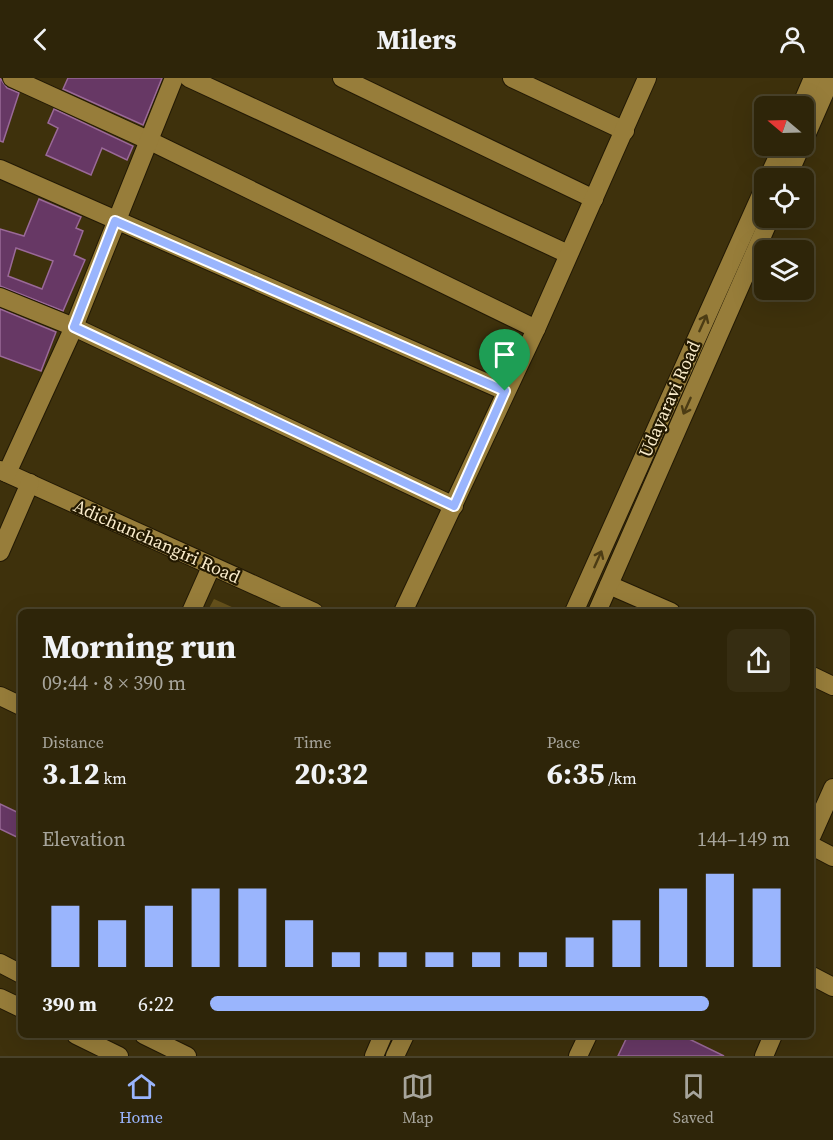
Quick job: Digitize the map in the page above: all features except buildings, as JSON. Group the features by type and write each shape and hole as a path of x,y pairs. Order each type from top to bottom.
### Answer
{"street":[{"path":"12,78 150,141 536,329"},
{"path":"4,472 74,327 174,78"},
{"path":"189,78 568,254"},
{"path":"342,78 594,199"},
{"path":"512,78 625,131"},
{"path":"404,609 536,329 647,78"},
{"path":"805,96 813,78"},
{"path":"814,117 831,78"},
{"path":"0,169 505,391"},
{"name":"Udayaravi Road","path":"575,609 754,211"},
{"path":"598,609 766,228"},
{"path":"0,297 74,327 454,506"},
{"name":"Adichunchangiri Road","path":"4,472 307,609"},
{"path":"1,544 30,483"},
{"path":"192,609 211,567"},
{"path":"609,585 664,609"},
{"path":"814,677 833,686"},
{"path":"0,696 18,705"},
{"path":"814,831 833,788"},
{"path":"814,847 833,857"},
{"path":"0,963 18,972"},
{"path":"814,977 833,987"},
{"path":"0,998 18,1007"},
{"path":"82,1038 119,1056"},
{"path":"150,1038 187,1056"},
{"path":"374,1056 382,1038"},
{"path":"579,1056 587,1038"},
{"path":"764,1056 772,1038"}],"shaded area":[{"path":"214,599 236,609 209,609"}],"route":[{"path":"115,221 505,391 454,506 74,327 115,221"}]}
